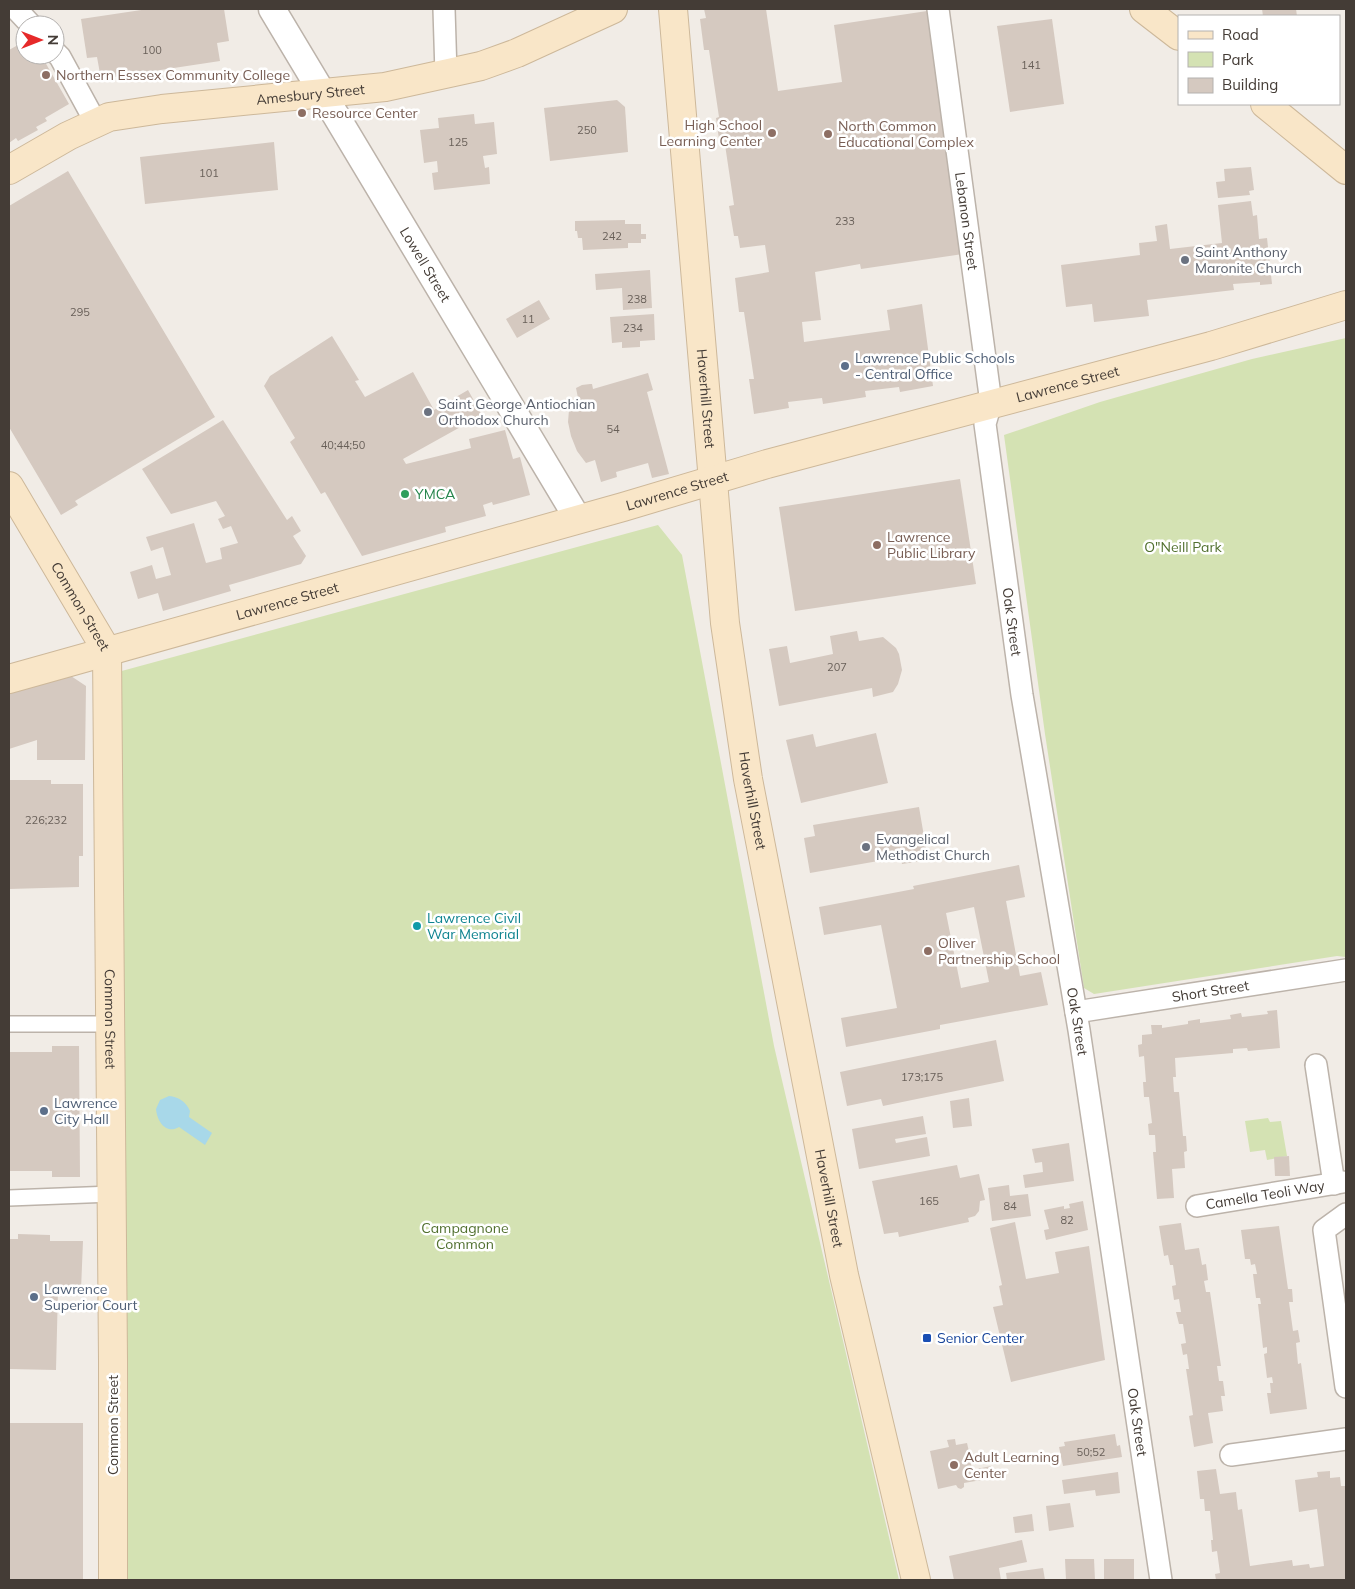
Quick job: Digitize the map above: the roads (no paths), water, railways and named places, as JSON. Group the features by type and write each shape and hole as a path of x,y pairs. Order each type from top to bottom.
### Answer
{"main road":[{"name":"Amesbury Street","path":"9,170 68,136 109,118 162,109 385,87 446,74 481,66 517,53 613,9"},
{"name":"Haverhill Street","path":"672,9 725,623 748,779 844,1275 916,1580"},
{"path":"1144,9 1178,35"},
{"path":"1266,105 1346,170"},
{"name":"Lawrence Street","path":"9,679 776,462 991,403 1211,346 1346,305"},
{"name":"Common Street","path":"9,486 107,651 113,1580"}],"street":[{"name":"Lowell Street","path":"272,9 578,519"},
{"path":"444,9 446,74"},
{"name":"Lebanon Street","path":"938,9 991,403"},
{"path":"64,65 96,123"},
{"name":"Oak Street","path":"991,403 985,424 1021,685 1076,1012 1161,1580"},
{"name":"Short Street","path":"1076,1012 1346,970"},
{"path":"9,1024 110,1024"},
{"name":"Camella Teoli Way","path":"1197,1206 1342,1188 1316,1064"},
{"path":"9,1198 112,1194"},
{"path":"1346,1214 1324,1230 1346,1387"},
{"path":"1231,1455 1346,1439"}],"water":[{"path":"169,1096 179,1099 184,1103 190,1111 189,1117 212,1133 205,1145 179,1127 174,1129 166,1128 160,1122 156,1109 160,1100"}],"place":[{"name":"Northern Esssex Community College","path":"46,75"},
{"name":"Resource Center","path":"302,113"},
{"name":"High School Learning Center","path":"772,133"},
{"name":"North Common Educational Complex","path":"828,134"},
{"name":"Saint Anthony Maronite Church","path":"1185,260"},
{"name":"Lawrence Public Schools - Central Office","path":"845,366"},
{"name":"Saint George Antiochian Orthodox Church","path":"428,412"},
{"name":"YMCA","path":"405,494"},
{"name":"Lawrence Public Library","path":"877,545"},
{"name":"Evangelical Methodist Church","path":"866,847"},
{"name":"Lawrence Civil War Memorial","path":"417,926"},
{"name":"Oliver Partnership School","path":"928,951"},
{"name":"Lawrence City Hall","path":"44,1111"},
{"name":"Lawrence Superior Court","path":"34,1297"},
{"name":"Senior Center","path":"927,1338"},
{"name":"Adult Learning Center","path":"954,1465"}],"park label":[{"name":"O\"Neill Park","path":"1183,547"},
{"name":"Campagnone Common","path":"465,1236"}]}
